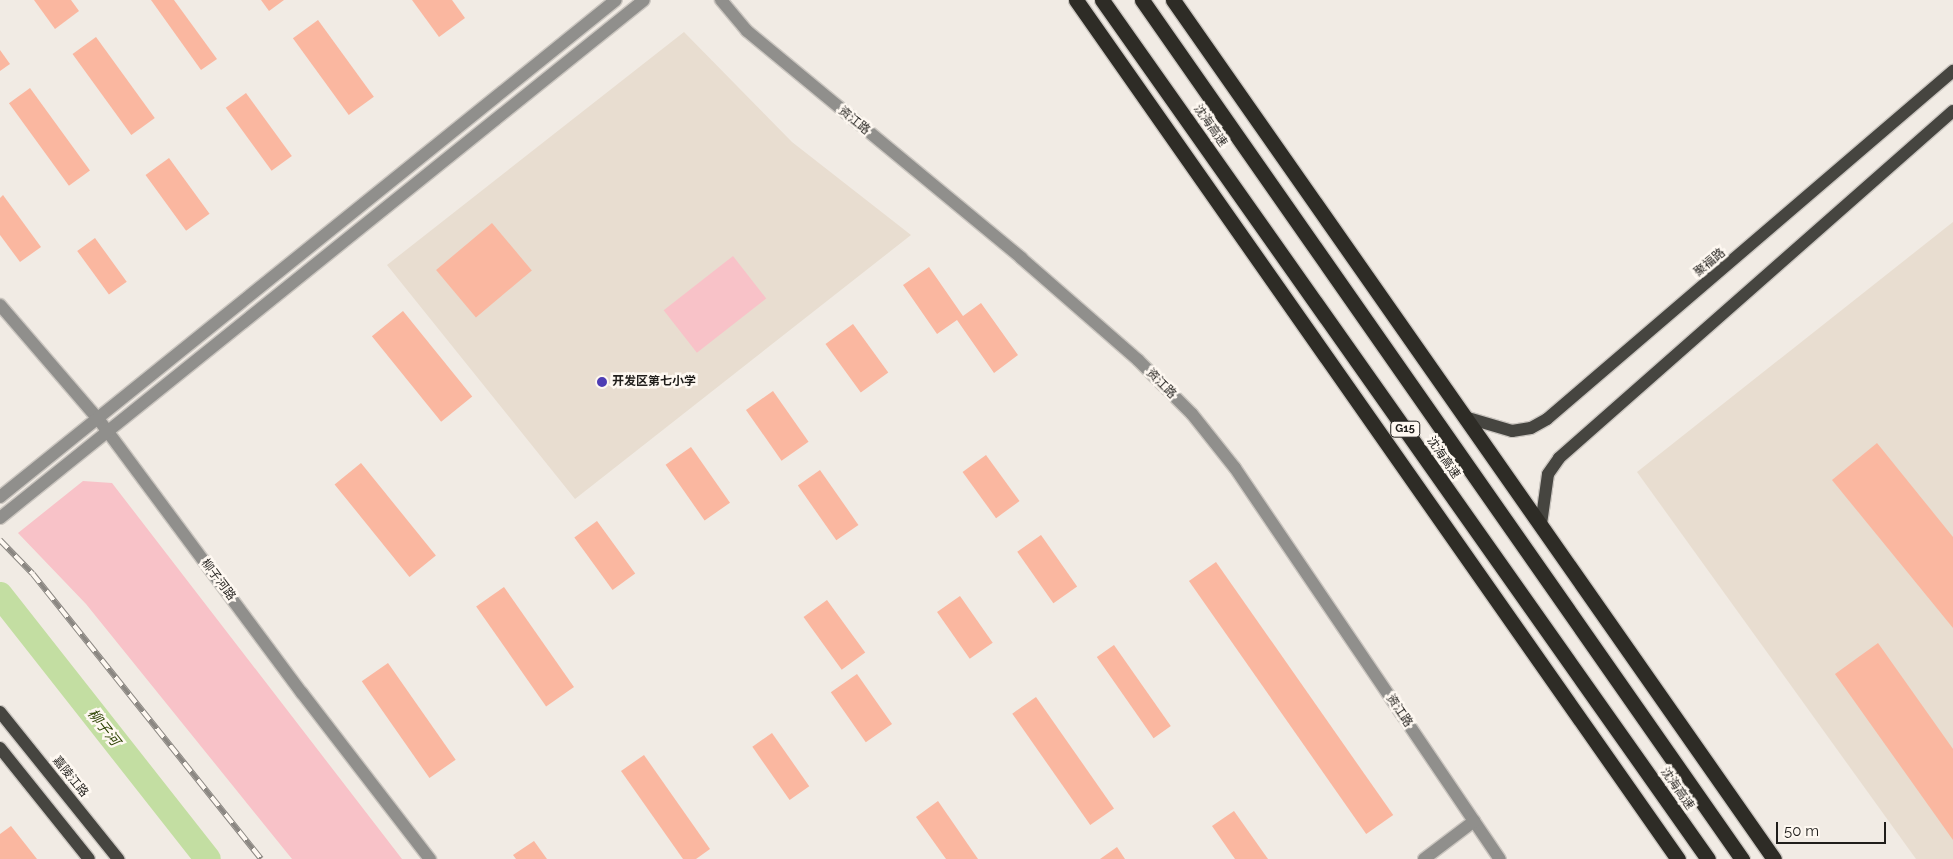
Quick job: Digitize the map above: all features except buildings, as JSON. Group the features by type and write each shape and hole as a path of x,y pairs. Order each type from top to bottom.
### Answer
{"highway":[{"path":"1076,0 1678,859"},
{"name":"沈海高速","path":"1102,0 1708,859"},
{"name":"沈海高速","path":"1142,0 1742,859"},
{"path":"1173,0 1468,418 1774,859"}],"main road":[{"name":"聚福路","path":"1468,418 1512,431 1531,428 1547,419 1953,71"},
{"path":"1542,524 1548,474 1559,458 1953,111"},
{"name":"嘉陵江路","path":"0,712 118,859"},
{"path":"0,748 89,859"}],"street":[{"path":"0,497 99,420 616,0"},
{"path":"0,518 644,0"},
{"name":"资江路","path":"721,0 747,31 1021,258 1138,360 1192,414 1235,468 1500,859"},
{"name":"柳子河路","path":"0,305 99,420 302,693 430,859"},
{"path":"1424,859 1474,822"}],"shaded area":[{"name":"开发区第七小学","path":"684,32 792,142 911,235 575,499 387,265"},
{"path":"1953,222 1953,859 1916,859 1637,472"},
{"path":"733,256 766,299 697,353 664,310"},
{"path":"83,481 112,483 402,859 292,859 86,604 18,533"}],"waterway":[{"name":"柳子河","path":"0,595 208,859"}],"railway":[{"path":"0,540 33,574 261,859"}],"place":[{"name":"开发区第七小学","path":"602,382"}]}
